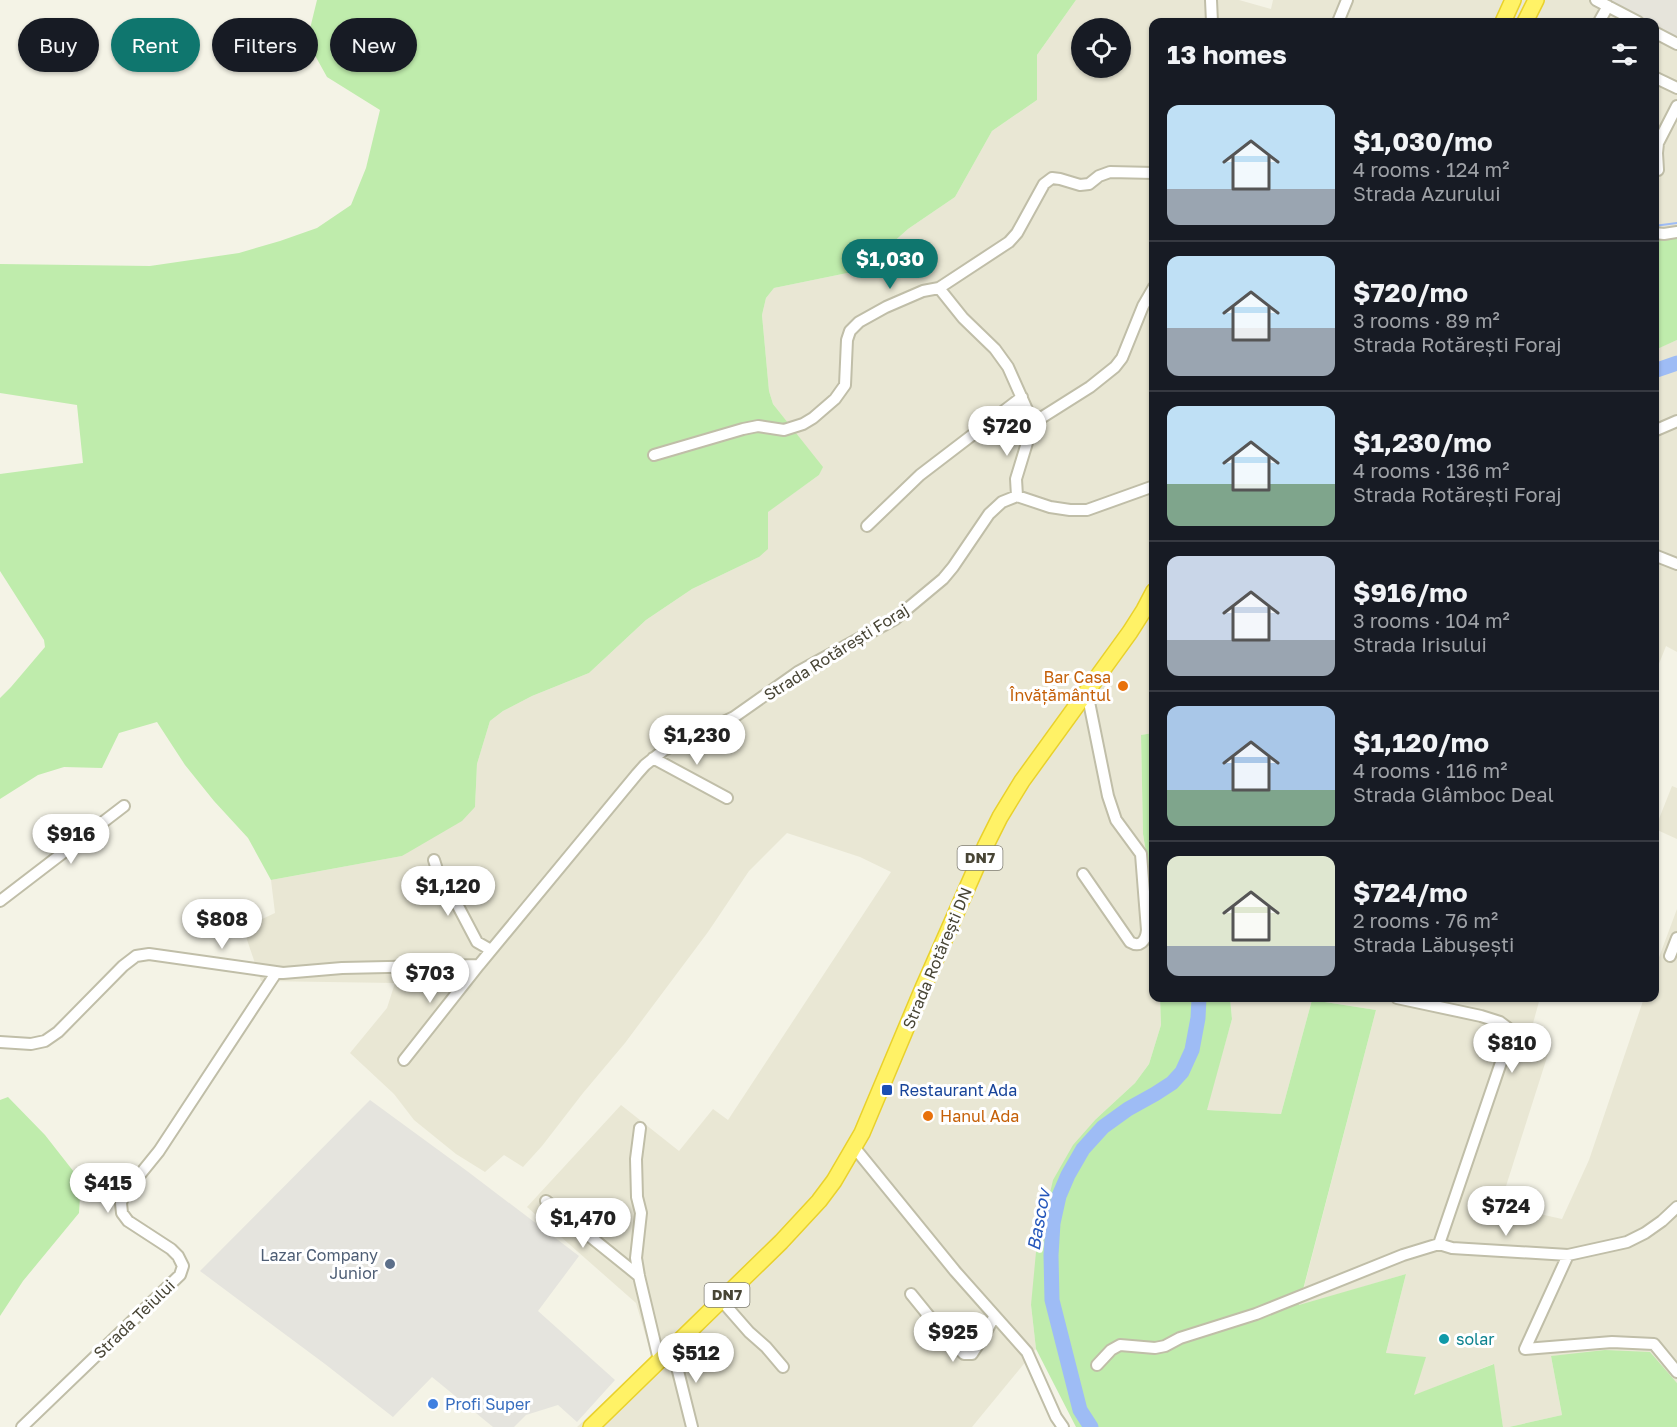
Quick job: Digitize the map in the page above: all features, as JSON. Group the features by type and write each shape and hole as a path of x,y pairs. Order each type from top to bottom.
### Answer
{"highway":[{"path":"1505,18 1513,0"},
{"path":"1516,18 1525,0"},
{"path":"1527,18 1536,0"},
{"name":"Strada Rotărești DN","path":"854,1147 873,1109 923,988 1000,817 1022,781 1137,622 1149,600"},
{"name":"DN7","path":"591,1427 781,1242 819,1201 854,1147"}],"street":[{"path":"1211,0 1212,18"},
{"path":"1340,18 1347,0"},
{"path":"1596,0 1630,18"},
{"path":"1601,18 1608,6"},
{"path":"1659,35 1677,44"},
{"path":"1659,79 1677,88"},
{"path":"1659,141 1677,106"},
{"path":"654,455 743,429 758,426 784,430 803,424 842,392 845,385 847,340 850,331 859,322 886,307 924,291 939,288 1009,242 1017,233 1044,184 1052,178 1060,178 1080,185 1089,184 1099,176 1110,172 1149,173"},
{"path":"1659,234 1677,232"},
{"path":"939,288 963,318 995,349 1008,367 1033,423 1016,479 1017,496 1050,507 1087,510 1149,488"},
{"path":"1033,423 1090,387 1115,367 1122,358 1149,296"},
{"path":"867,526 920,475 1022,397"},
{"path":"1659,428 1677,421"},
{"name":"Strada Rotărești Foraj","path":"404,1060 478,965 637,774 653,758 676,744 735,717 798,672 895,619 943,579 995,507 1017,496"},
{"path":"1659,557 1677,564"},
{"path":"1083,874 1130,942 1134,945 1143,942 1147,930 1141,854 1116,820 1108,796 1087,692"},
{"path":"653,758 727,798"},
{"path":"0,901 124,806"},
{"path":"434,860 440,879 458,906 477,942 491,950"},
{"path":"1670,956 1677,938"},
{"path":"0,1042 31,1044 45,1041 58,1032 123,966 136,956 149,954 172,956 276,973 342,968 478,965"},
{"name":"Strada Teiului","path":"22,1427 180,1275 183,1266 171,1249 128,1221 122,1213 121,1203 124,1193 159,1151 276,973"},
{"path":"1415,1002 1500,1022 1508,1028 1510,1036 1439,1244"},
{"path":"640,1128 636,1159 637,1197 641,1213 636,1258 659,1360"},
{"path":"854,1147 955,1271 1027,1352 1056,1417 1063,1427"},
{"path":"546,1201 639,1276"},
{"path":"1097,1365 1111,1350 1120,1345 1155,1348 1165,1346 1179,1338 1256,1314 1403,1255 1439,1244 1452,1248 1568,1255 1627,1242 1645,1233 1677,1207"},
{"path":"1568,1255 1525,1349 1612,1341 1654,1344 1677,1372"},
{"path":"911,1294 941,1331 964,1354 972,1354 994,1317"},
{"path":"721,1300 783,1367"},
{"path":"672,1347 692,1427"}],"shaded area":[{"path":"1076,0 1239,0 1271,9 1273,0 1605,0 1639,18 1149,18 1149,734 1141,735 1143,834 1149,871 1149,1002 1160,1002 1161,1025 1149,1064 1135,1083 1096,1119 1031,1305 1036,1349 972,1427 577,1427 652,1357 636,1303 527,1207 621,1105 679,1151 713,1109 728,1120 891,872 860,857 787,833 749,871 708,932 625,1043 542,1146 523,1167 504,1155 485,1172 456,1154 414,1120 394,1094 350,1053 387,1008 395,983 261,981 243,928 275,913 271,880 402,856 475,807 477,764 490,721 503,711 532,696 589,673 646,620 692,589 759,557 767,512 819,475 822,467 773,404 769,391 762,315 766,298 774,288 862,270 908,229 955,197 992,131 1037,100 1037,55"},
{"path":"1605,0 1677,0 1677,38 1659,28 1659,18 1639,18"},
{"path":"1659,29 1677,38 1677,235 1659,237"},
{"path":"1677,340 1677,652 1666,646 1659,664 1659,348"},
{"path":"1672,786 1677,788 1677,839 1659,831 1659,819"},
{"path":"1677,909 1677,1383 1649,1352 1551,1356 1562,1415 1509,1427 1503,1427 1493,1364 1413,1396 1386,1353 1406,1274 1299,1306 1376,1010 1325,1002 1539,1002 1527,1045 1549,1051 1500,1205 1562,1219 1589,1160 1643,1002 1659,1002 1659,957"},
{"path":"1230,1002 1311,1002 1281,1114 1206,1110 1232,1019"},
{"name":"Lazar Company Junior","path":"370,1100 579,1256 538,1311 615,1380 577,1422 558,1405 526,1415 514,1427 493,1427 432,1377 393,1417 200,1271"}],"green space":[{"path":"317,0 1076,0 1037,55 1037,100 992,131 955,197 908,229 862,270 774,288 766,298 762,315 769,391 773,404 823,467 819,475 768,512 768,549 759,557 692,589 646,620 589,673 532,696 503,711 490,721 477,764 475,807 462,821 402,856 271,880 248,838 185,765 157,722 119,733 102,768 64,767 38,775 0,799 0,698 45,647 44,640 0,571 0,474 83,463 77,405 0,393 0,264 150,266 239,253 317,228 351,205 366,168 380,110 327,77 318,61 318,18 313,18"},
{"path":"1677,235 1677,340 1659,348 1659,237"},
{"path":"1149,734 1149,871 1143,834 1141,735"},
{"path":"1160,1002 1230,1002 1232,1019 1207,1110 1281,1114 1311,1002 1376,1010 1299,1305 1406,1274 1386,1353 1426,1357 1414,1395 1494,1364 1503,1427 1076,1427 1036,1349 1031,1305 1036,1252 1053,1180 1073,1145 1096,1119 1135,1083 1149,1064 1161,1025"},
{"path":"8,1097 45,1135 81,1181 79,1213 23,1281 0,1316 0,1100"},
{"path":"1605,1350 1650,1352 1677,1383 1677,1427 1509,1427 1562,1415 1551,1356"}],"waterway":[{"path":"1659,225 1677,223"},
{"name":"Bascov","path":"1659,369 1677,363"},
{"name":"Bascov","path":"1091,1427 1080,1410 1052,1300 1053,1223 1059,1196 1083,1149 1103,1127 1172,1083 1182,1072 1192,1050 1199,1002"}],"place":[{"name":"Bar Casa Învățământul","path":"1123,686"},
{"name":"Restaurant Ada","path":"887,1090"},
{"name":"Hanul Ada","path":"928,1116"},
{"name":"Lazar Company Junior","path":"390,1264"},
{"name":"solar","path":"1444,1339"},
{"name":"Profi Super","path":"433,1404"}]}
